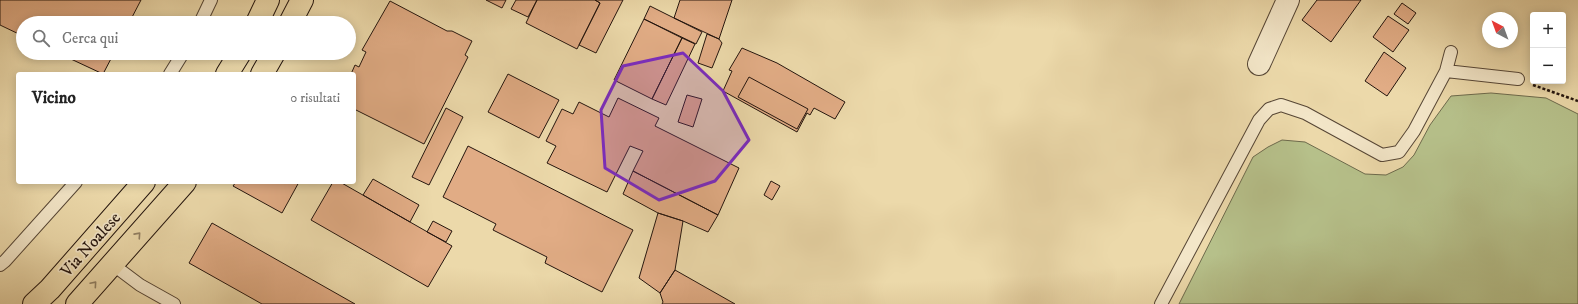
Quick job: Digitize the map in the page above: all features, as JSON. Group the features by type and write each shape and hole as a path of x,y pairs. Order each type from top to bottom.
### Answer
{"main road":[{"path":"260,16 268,0"},
{"path":"294,16 302,0"},
{"path":"228,72 236,60"},
{"path":"263,72 270,60"},
{"name":"Via Noalese","path":"34,304 142,184"},
{"name":"Via Noalese","path":"77,304 183,184"}],"street":[{"path":"1259,64 1288,0"}],"lane":[{"path":"203,16 211,0"},
{"path":"1161,304 1259,120 1269,109 1281,105 1305,113 1382,154 1399,152 1414,131 1446,71 1451,52"},
{"path":"171,72 179,60"},
{"path":"1446,71 1518,79"},
{"path":"0,265 5,262 74,184"},
{"path":"112,264 140,285 174,304"}],"path":[{"path":"1518,79 1578,101"}],"highlighted area":[{"path":"683,53 723,91 749,140 715,181 659,200 605,168 601,110 623,66"}],"green space":[{"path":"1491,93 1546,98 1578,114 1578,304 1179,304 1253,157 1282,140 1305,142 1365,174 1386,175 1403,167 1414,155 1430,125 1451,96"}],"building":[{"path":"0,0 141,0 133,16 16,16 16,33 0,25"},
{"path":"486,0 506,0 502,8"},
{"path":"516,0 537,0 528,17 511,9"},
{"path":"537,0 595,0 600,3 577,49 526,23"},
{"path":"595,0 623,0 596,53 579,45 600,3"},
{"path":"680,0 732,0 719,39 674,18"},
{"path":"1317,0 1361,0 1331,42 1302,20"},
{"path":"390,1 447,31 452,31 472,41 465,55 468,57 424,144 356,110 356,72 352,72 355,65 359,67 366,52 362,50"},
{"path":"1402,3 1416,13 1408,24 1394,14"},
{"path":"650,6 702,32 696,44 644,19"},
{"path":"1388,16 1409,30 1393,52 1373,37"},
{"path":"644,19 682,38 652,99 614,80"},
{"path":"707,34 719,39 722,43 712,68 698,63"},
{"path":"682,38 695,44 666,105 652,99"},
{"path":"742,48 777,63 845,102 835,119 814,108 810,115 807,113 797,132 723,91 732,71 729,70"},
{"path":"1384,52 1406,68 1387,96 1365,81"},
{"path":"73,60 110,60 104,72 99,72"},
{"path":"508,74 559,100 539,138 488,112"},
{"path":"749,77 808,109 797,129 738,97"},
{"path":"687,95 702,99 693,127 678,122"},
{"path":"618,98 659,118 655,126 739,168 718,215 633,171 643,151 630,146 607,192 547,163 556,146 546,141 562,109 573,114 579,102 609,117"},
{"path":"446,108 463,117 429,185 412,177"},
{"path":"468,146 633,230 602,292 545,263 547,257 493,230 496,224 443,197"},
{"path":"633,171 718,215 708,232 683,221 658,213 623,194"},
{"path":"373,179 419,205 410,222 363,195"},
{"path":"771,181 780,186 772,200 764,195"},
{"path":"234,184 298,184 282,213 233,186"},
{"path":"332,184 344,184 452,246 428,287 311,220"},
{"path":"658,213 683,221 675,270 660,293 639,278"},
{"path":"433,221 452,231 446,242 427,232"},
{"path":"212,223 355,304 262,304 189,263"},
{"path":"675,270 735,304 662,304 663,302 660,293"}]}
